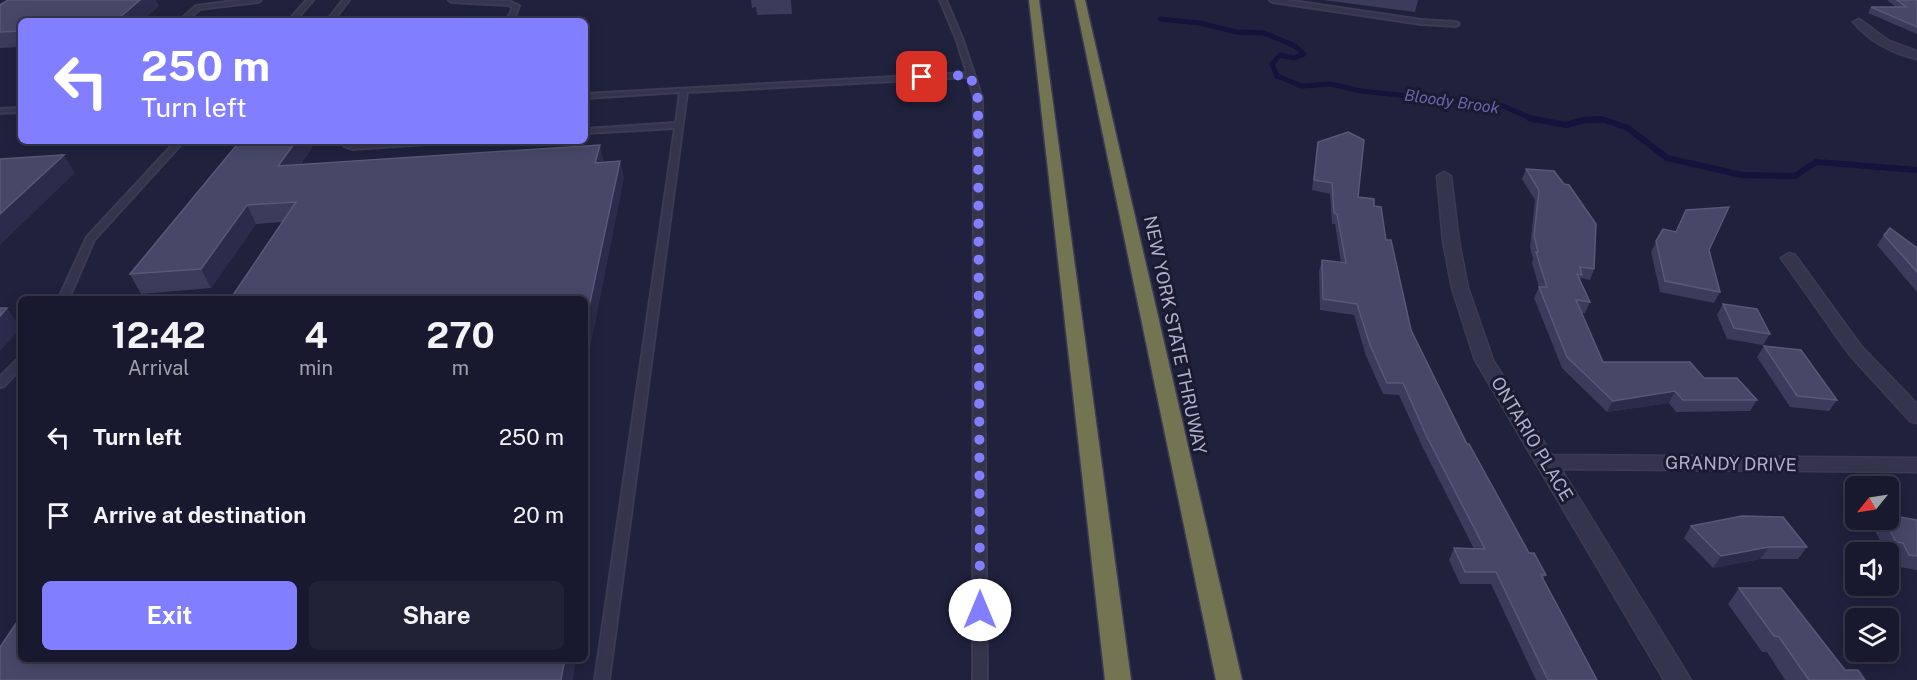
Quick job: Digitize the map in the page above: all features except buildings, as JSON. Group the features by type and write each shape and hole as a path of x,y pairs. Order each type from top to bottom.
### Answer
{"highway":[{"path":"1034,0 1118,680"},
{"name":"NEW YORK STATE THRUWAY","path":"1080,0 1229,680"}],"street":[{"path":"1859,22 1879,42 1917,55"},
{"name":"ONTARIO PLACE","path":"1444,176 1450,241 1460,288 1484,360 1678,680"},
{"path":"1789,258 1855,350 1917,416"},
{"name":"GRANDY DRIVE","path":"1545,462 1917,465"}],"lane":[{"path":"185,18 198,7 258,0"},
{"path":"294,18 310,0"},
{"path":"332,18 346,0"},
{"path":"452,0 510,3 516,6 511,18"},
{"path":"944,0 978,99 980,680"},
{"path":"1274,0 1410,21 1456,24"},
{"path":"588,96 970,75"},
{"path":"602,680 684,90"},
{"path":"0,111 18,110"},
{"path":"588,131 679,125"},
{"path":"65,296 90,238 177,144"},
{"path":"346,144 352,147 398,144"},
{"path":"0,383 18,365"}],"waterway":[{"name":"Bloody Brook","path":"1160,19 1200,23 1236,32 1264,33 1295,46 1304,54 1294,58 1280,55 1272,64 1277,76 1302,86 1330,84 1361,91 1503,106 1532,118"},
{"name":"Bloody Brook","path":"1532,118 1566,125 1584,120 1602,119 1628,128 1667,158 1742,175 1795,176 1816,162 1917,170"},
{"name":"Bloody Brook","path":"1589,120 1604,120"}],"route":[{"path":"922,77 970,75 978,99 980,610"}]}
